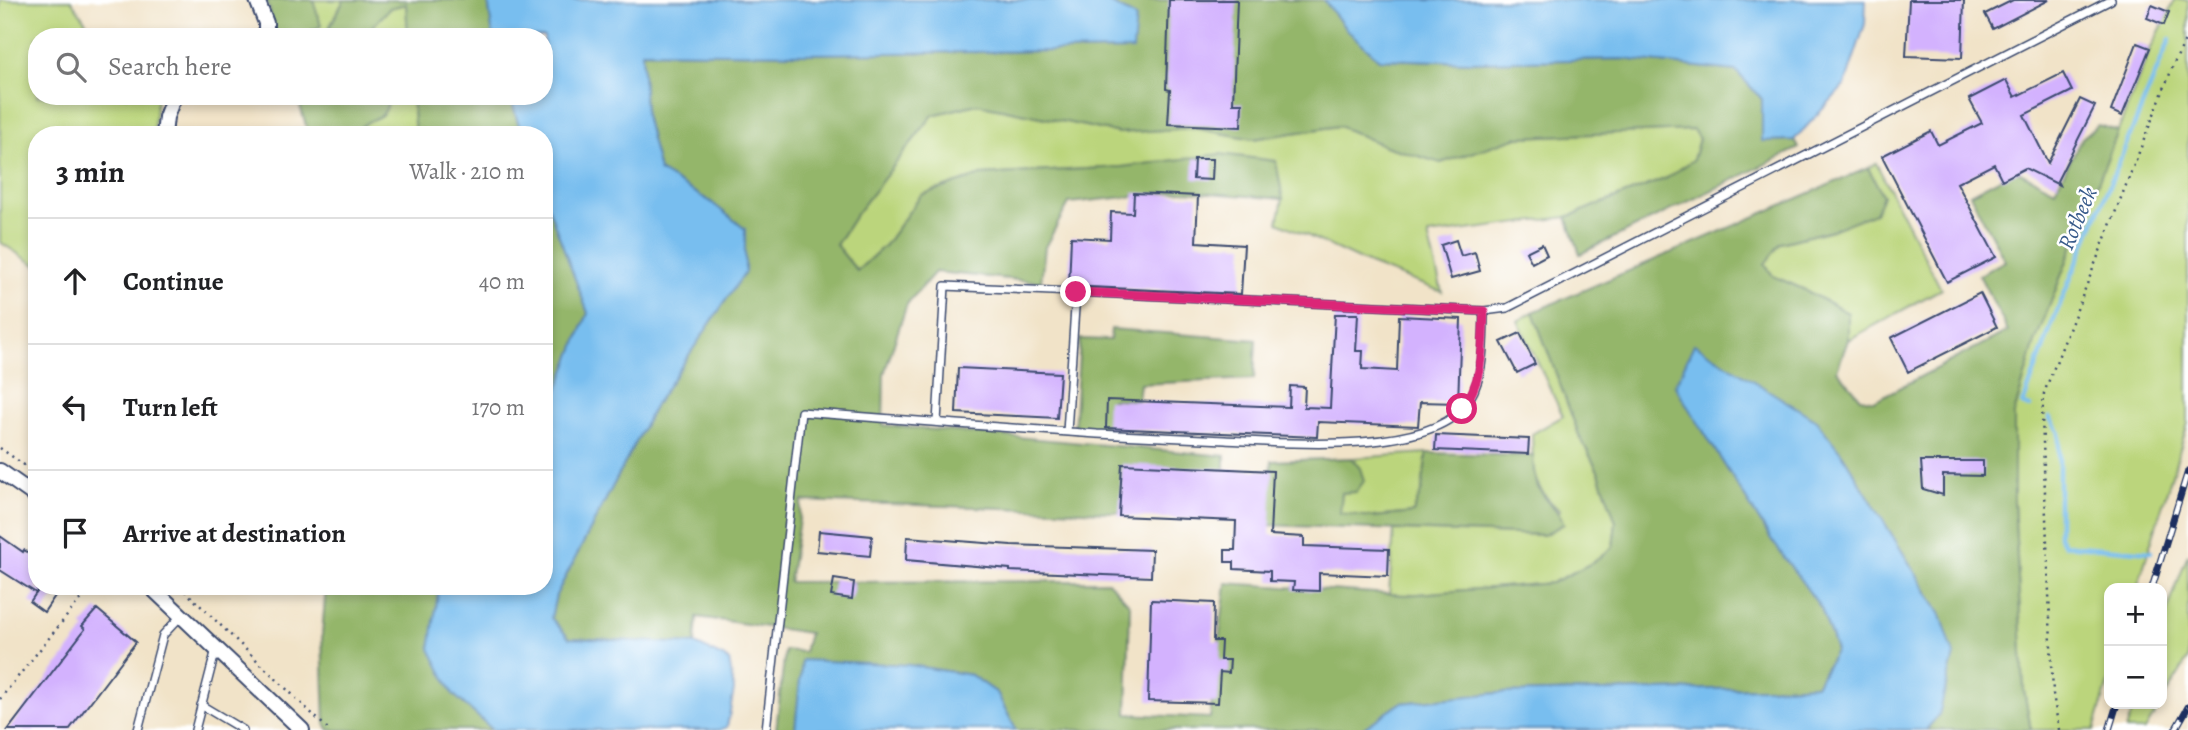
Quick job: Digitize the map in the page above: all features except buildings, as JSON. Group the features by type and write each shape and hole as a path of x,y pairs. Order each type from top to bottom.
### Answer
{"street":[{"path":"257,0 266,28"},
{"path":"165,126 171,105"},
{"path":"0,471 28,491"},
{"path":"159,595 302,730"}],"lane":[{"path":"937,422 945,286 1484,311 1507,308 2111,0"},
{"path":"1068,432 1076,292"},
{"path":"766,730 801,412 1068,432 1336,445 1376,440 1428,429 1448,421 1462,409 1472,397 1482,363 1484,311"},
{"path":"138,730 163,635 181,616"},
{"path":"195,730 216,649"},
{"path":"201,705 243,730"}],"path":[{"path":"2059,730 2053,694 2042,418 2044,393 2175,61 2188,35"},
{"path":"0,448 28,468"},
{"path":"0,699 84,595"},
{"path":"189,595 330,730"}],"green space":[{"path":"0,0 71,0 90,28 28,28 28,105 156,105 154,126 28,126 28,260 0,242"},
{"path":"266,0 313,0 321,26 271,28"},
{"path":"313,0 344,0 329,28 315,28 321,25"},
{"path":"344,0 488,0 492,28 407,28 406,4 390,8 371,28 329,28"},
{"path":"1104,0 1324,0 1346,29 1379,59 1471,62 1622,59 1736,71 1762,99 1763,141 1794,140 1799,148 1580,254 1567,217 1667,178 1693,160 1699,139 1693,130 1518,137 1441,163 1385,146 1339,126 1253,139 1193,128 1119,133 977,104 933,115 854,217 836,245 857,271 885,245 921,195 981,175 1121,167 1220,154 1276,161 1283,199 1184,191 1069,203 1045,247 1041,282 935,272 907,304 884,374 883,425 1225,456 1225,516 802,501 789,582 1108,581 1130,605 1127,714 1210,718 1226,583 1405,595 1552,583 1594,562 1613,547 1616,522 1599,473 1579,435 1533,312 1868,168 1883,196 1875,213 1832,230 1781,243 1765,264 1773,276 1848,313 1848,340 1837,370 1861,398 1874,401 2008,331 1979,275 2005,261 1970,194 2016,170 2055,190 2082,138 2098,125 2118,131 2034,345 2014,414 2014,501 2024,690 2031,730 1926,730 1939,714 1953,655 1941,615 1843,455 1675,386 1771,539 1821,608 1836,650 1816,685 1498,693 1401,703 1361,730 1016,730 997,693 971,675 909,665 803,661 795,730 776,730 785,650 804,652 809,633 697,617 695,644 569,638 551,618 556,595 655,405 745,272 745,229 711,202 659,171 645,115 642,52 803,54 1132,50 1136,17"},
{"path":"2175,0 2188,0 2188,423 2139,583 2104,583 2104,697 2094,730 2031,730 2024,690 2014,501 2014,414 2034,345 2150,50"},
{"path":"406,4 407,28 371,28 390,8"},
{"path":"977,104 1119,133 1193,128 1253,139 1339,126 1385,146 1441,163 1518,137 1693,130 1699,138 1693,160 1667,178 1567,217 1428,235 1442,292 1369,264 1278,222 1283,199 1121,167 981,175 921,195 885,245 857,271 836,245 854,217 933,115"},
{"path":"300,105 387,105 382,115 362,126 306,126"},
{"path":"413,105 414,126 362,126 387,107"},
{"path":"413,105 513,105 519,126 414,126"},
{"path":"1876,163 1941,289 1848,340 1848,313 1773,276 1765,263 1781,243 1832,230 1883,196 1868,168"},
{"path":"553,220 588,313 553,401"},
{"path":"1533,312 1579,435 1599,473 1616,522 1613,547 1594,562 1552,583 1389,594 1394,530 1544,535 1560,511 1543,493 1535,477 1532,434 1563,416 1518,321"},
{"path":"1111,329 1256,340 1254,379 1140,384 1138,400 1111,399 1110,430 1074,431 1080,339 1110,340"},
{"path":"1427,453 1422,490 1413,513 1373,517 1339,514 1342,493 1360,468 1351,458"},
{"path":"1427,453 1533,456 1537,485 1564,524 1544,535 1264,525 1272,461 1351,458 1360,468 1364,481 1356,492 1342,493 1340,513 1373,517 1413,513 1422,489"},
{"path":"2188,553 2188,659 2167,693 2167,646 2167,613"},
{"path":"325,595 438,595 431,649 453,694 493,730 329,730 325,724 322,634"},
{"path":"2133,709 2157,709 2145,730 2126,730"}],"water":[{"path":"488,0 1104,0 1136,17 1133,50 803,54 642,52 645,115 659,171 711,202 745,229 745,272 655,405 556,595 551,618 569,638 695,644 729,660 734,690 727,727 719,730 493,730 453,694 430,649 438,595 553,595 553,401 588,313 553,220 553,126 519,126 513,105 553,105 553,28 492,28"},
{"path":"1324,0 1866,0 1865,24 1845,85 1794,140 1762,141 1762,99 1736,71 1622,59 1471,62 1379,59 1346,29"},
{"path":"1694,344 1816,420 1843,455 1941,615 1954,655 1939,714 1926,730 1361,730 1401,703 1498,693 1816,685 1836,650 1821,608 1771,539 1675,386"},
{"path":"802,660 909,665 971,675 997,693 1016,730 795,730"}],"waterway":[{"name":"Rotbeek","path":"2030,407 2023,404 2053,321 2170,39"},
{"name":"Rotbeek","path":"2049,417 2059,432 2059,536 2064,545 2151,552"}],"railway":[{"path":"2154,583 2188,471"},
{"path":"2175,730 2188,707"},
{"path":"2109,730 2115,709"}],"route":[{"path":"1076,292 1484,311 1482,363 1472,397 1462,409"}]}
